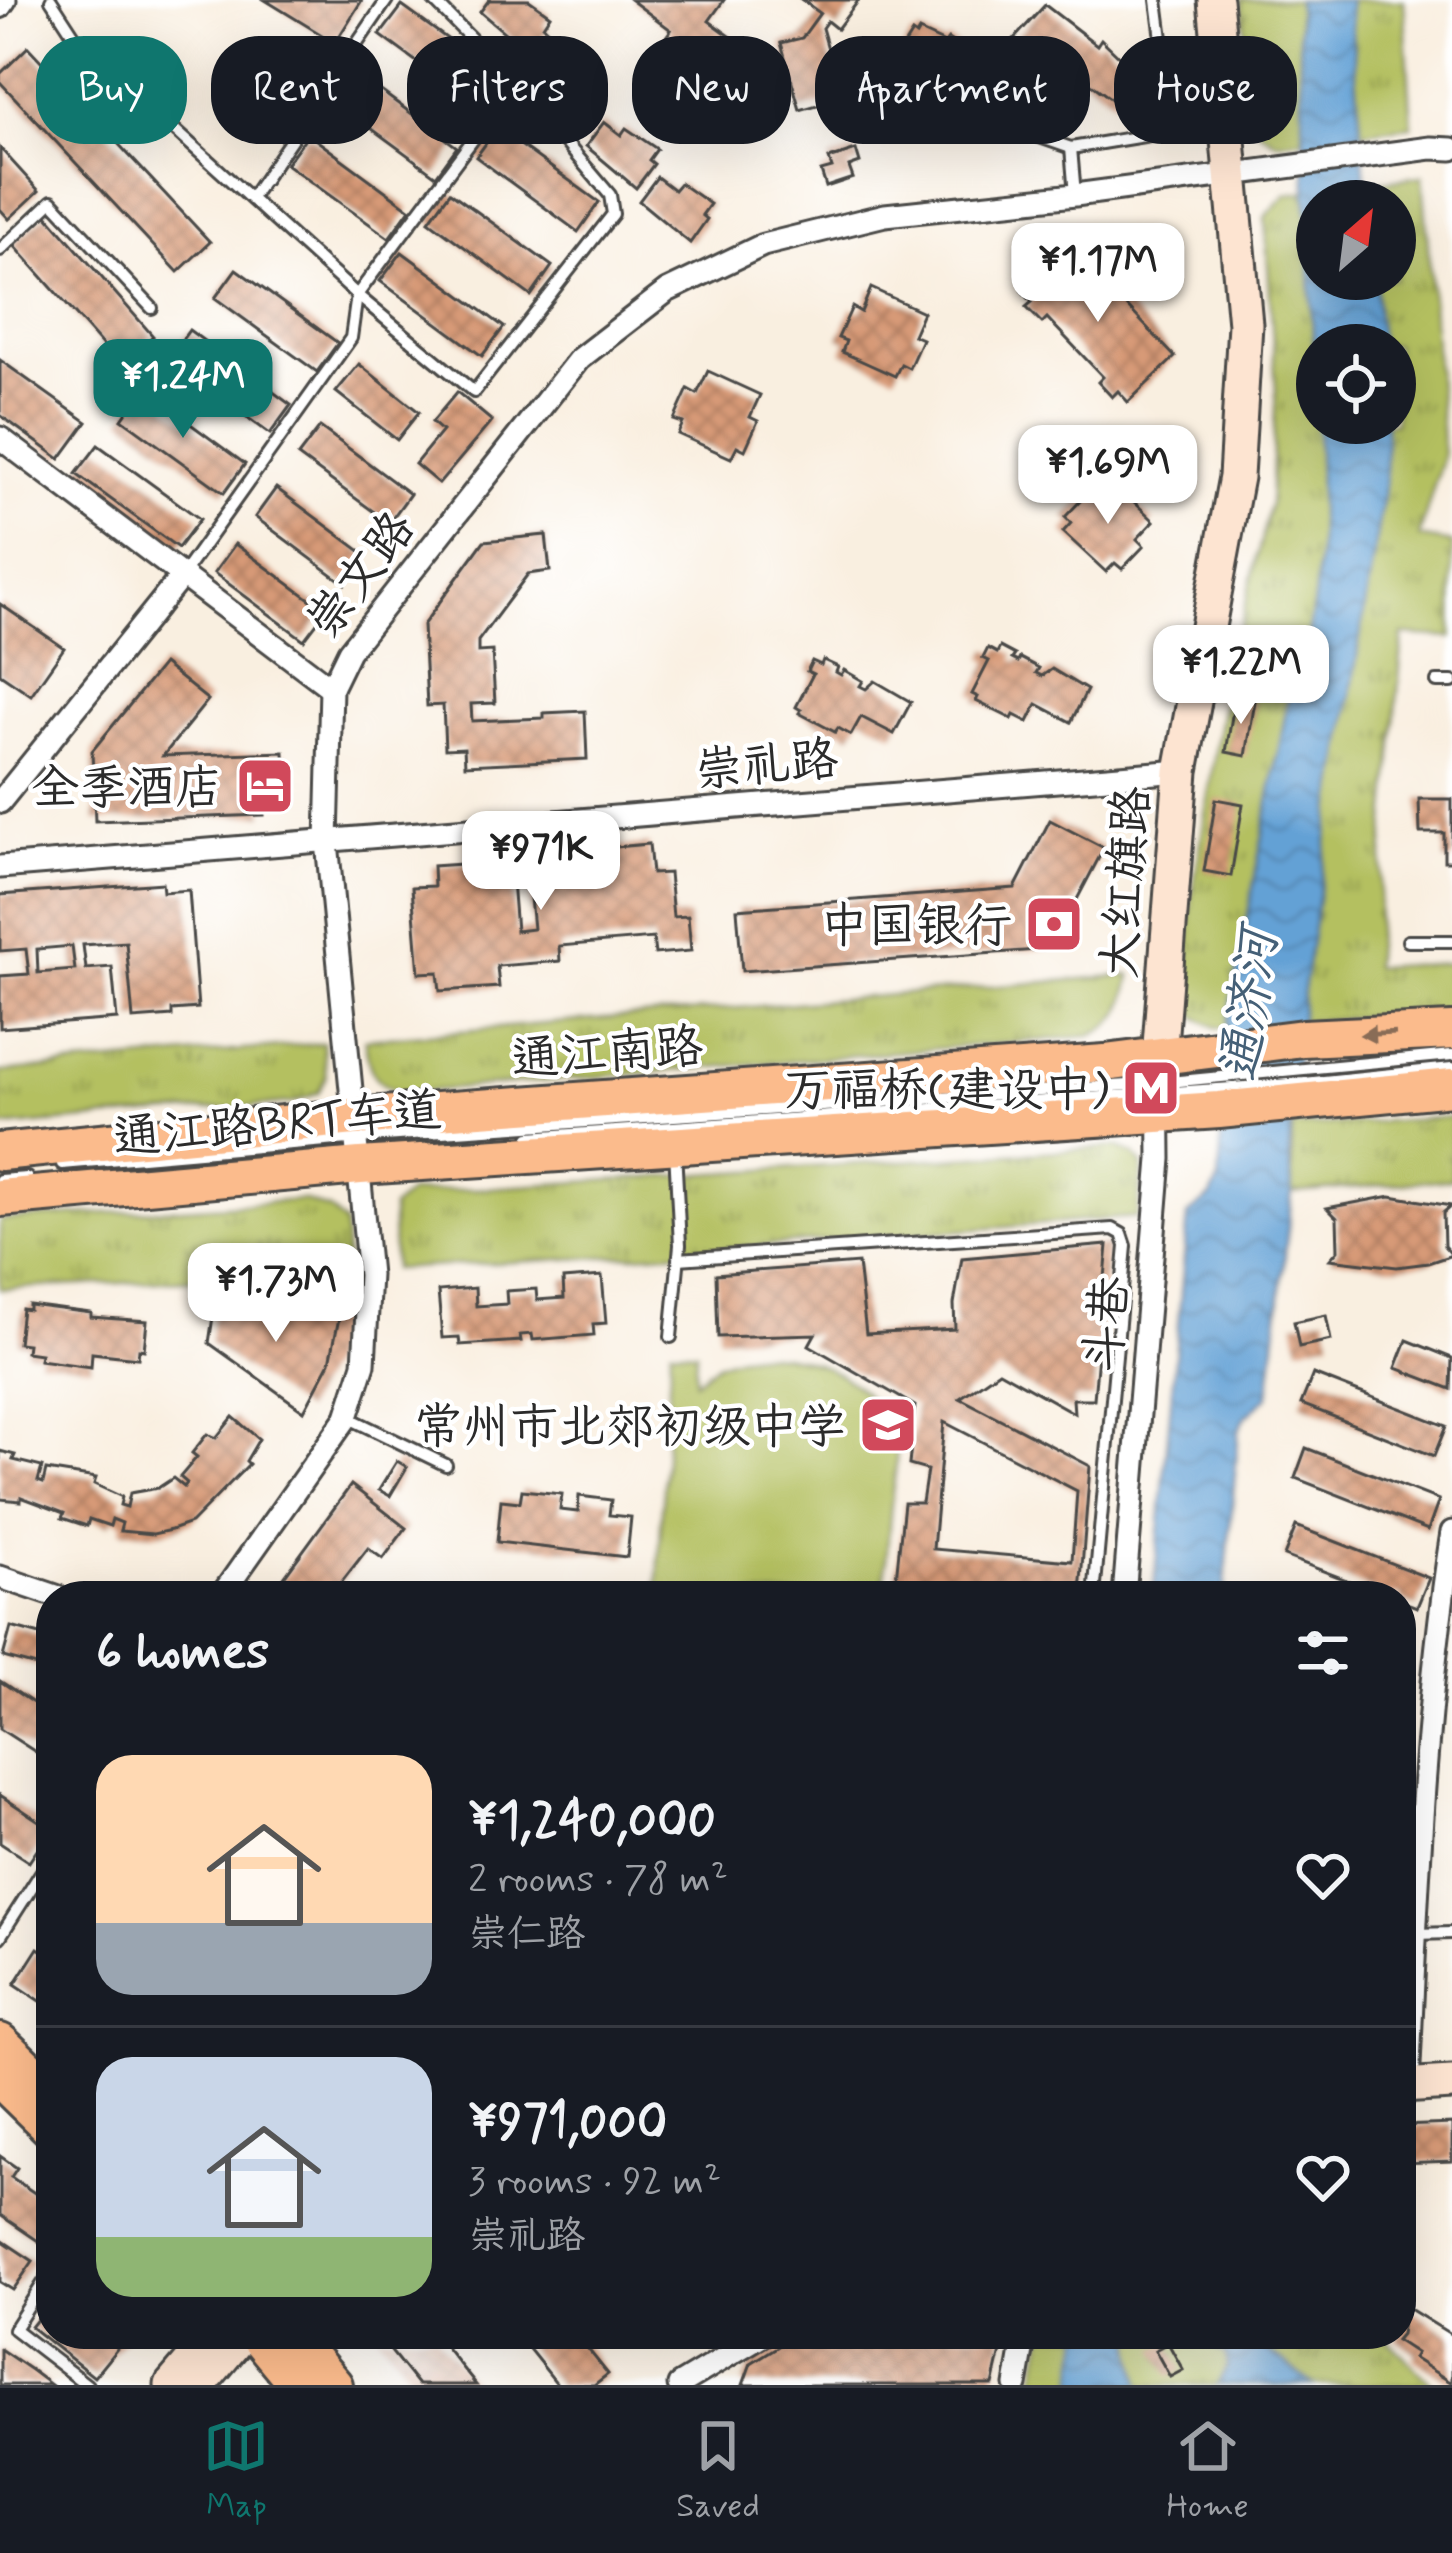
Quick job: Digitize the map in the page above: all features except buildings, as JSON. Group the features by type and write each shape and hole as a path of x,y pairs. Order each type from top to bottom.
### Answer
{"main road":[{"path":"1213,1082 1303,1074 1452,1030"},
{"path":"1213,1082 1303,1074 1452,1088"},
{"name":"通江南路","path":"0,1198 357,1144 1213,1082"},
{"name":"通江南路","path":"0,1152 357,1144 675,1147 1213,1082"},
{"path":"0,2042 36,2077"},
{"path":"0,2079 36,2114"},
{"path":"268,2349 298,2385"},
{"path":"304,2349 334,2385"}],"street":[{"name":"大红旗路","path":"1160,1087 1181,771 1236,477 1245,324 1215,0"},
{"name":"崇文路","path":"232,1581 347,1417 364,1364 369,1275 327,842 331,688 349,651 579,359 667,292 763,245 885,215 1452,149"},
{"path":"0,438 331,688"},
{"path":"0,802 181,577"},
{"name":"崇礼路","path":"0,867 1181,771"},
{"name":"斗巷","path":"1125,1581 1160,1087"},
{"path":"1416,1920 1436,1634 1452,1532"},
{"path":"1,1579 36,1590"},
{"path":"1416,2090 1452,2083"},
{"path":"1416,2096 1452,2104"},
{"path":"172,2385 202,2349"},
{"path":"199,2385 229,2349"},
{"path":"679,2385 739,2349"},
{"path":"1016,2385 1022,2349"}],"lane":[{"path":"51,0 79,44 357,295 474,392 613,214 610,195 567,144"},
{"path":"251,198 387,0"},
{"path":"434,0 469,36"},
{"path":"1060,144 1071,148 1156,134 1172,116 1157,0"},
{"path":"181,577 351,338 357,295 470,144"},
{"path":"1071,148 1075,195"},
{"path":"0,250 52,201 152,308"},
{"path":"1438,682 1452,682"},
{"path":"1408,941 1452,941"},
{"path":"1303,1074 1452,1055"},
{"path":"1303,1074 1452,1068"},
{"name":"通江路BRT车道","path":"0,1167 357,1144"},
{"name":"通江路BRT车道","path":"0,1180 357,1144"},
{"path":"671,1337 679,1259 675,1147"},
{"path":"679,1259 1114,1229 1122,1234 1126,1246 1095,1581"},
{"path":"347,1417 446,1465"},
{"path":"0,1937 36,1881"},
{"path":"1416,1934 1452,1934"},
{"path":"36,2295 14,2329 36,2346"},
{"path":"40,2349 87,2385"}],"green space":[{"path":"1241,0 1404,0 1412,126 1297,140 1297,36 1245,36"},
{"path":"1423,176 1443,455 1419,537 1452,543 1452,638 1403,635 1373,967 1452,963 1452,1010 1217,1028 1196,1017 1187,998 1192,896 1225,690 1270,503 1276,391 1265,217 1287,194 1296,193 1296,300 1416,300 1416,180 1393,180"},
{"path":"1131,975 1120,1013 1091,1036 403,1093 384,1085 374,1074 365,1039"},
{"path":"323,1043 326,1077 318,1093 293,1103 0,1127 0,1072"},
{"path":"1452,1117 1452,1179 1292,1193 1292,1127"},
{"path":"1117,1147 1134,1154 1143,1166 1137,1217 393,1269 392,1208 409,1193"},
{"path":"303,1200 330,1210 344,1224 347,1272 0,1289 0,1220"},
{"path":"671,1349 696,1351 695,1381 717,1364 770,1354 826,1367 872,1400 896,1448 884,1581 658,1581"},
{"path":"1041,2349 1397,2349 1434,2385 1034,2385"}],"water":[{"path":"1297,0 1349,0 1366,180 1306,180"},
{"path":"1311,300 1377,300 1378,324 1313,324"},
{"name":"通济河","path":"1317,444 1386,444 1385,483 1303,991 1289,1151 1292,1193 1269,1396 1246,1416 1239,1430 1225,1581 1154,1581 1188,1215 1210,1198 1219,1180 1228,1020 1291,684 1302,657 1315,592"},
{"path":"1080,2349 1134,2349 1140,2385 1074,2385"},
{"path":"1216,2349 1266,2349 1314,2385 1217,2385 1228,2366 1226,2354"}],"place":[{"name":"全季酒店","path":"265,786"},
{"name":"中国银行","path":"1054,924"},
{"name":"万福桥(建设中)","path":"1151,1088"},
{"name":"常州市北郊初级中学","path":"888,1425"}]}
